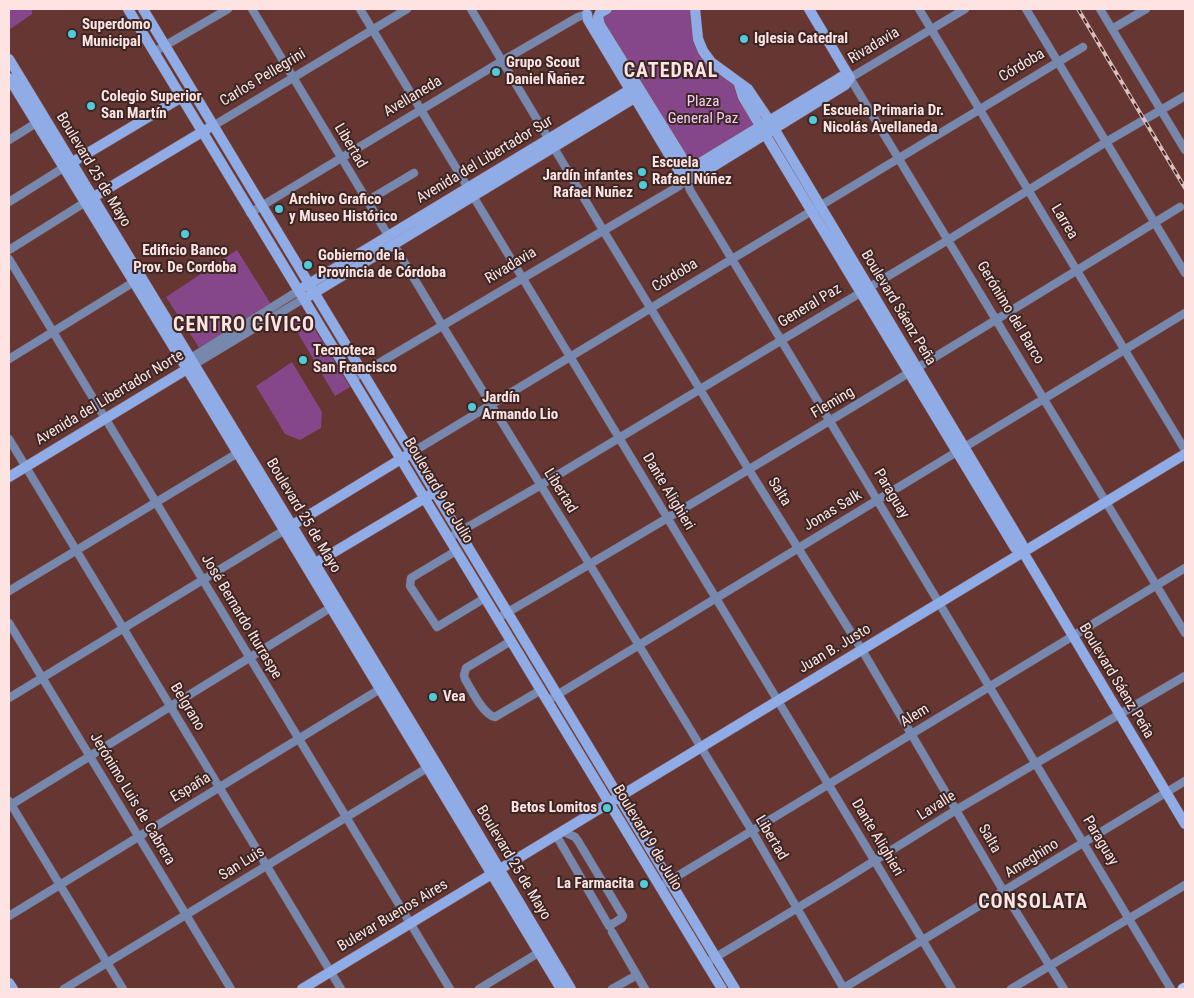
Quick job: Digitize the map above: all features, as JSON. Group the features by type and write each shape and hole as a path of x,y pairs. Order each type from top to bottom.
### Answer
{"main road":[{"name":"Boulevard 9 de Julio","path":"128,9 250,213 402,458 448,538 722,989"},
{"name":"Boulevard 9 de Julio","path":"143,9 735,989"},
{"name":"Avellaneda","path":"589,12 600,13 607,9"},
{"name":"Gerónimo del Barco","path":"809,9 850,78"},
{"name":"Boulevard Sáenz Peña","path":"693,11 698,39 703,52 711,62 753,94 767,127 961,450 1022,544 1023,552 1072,637 1185,824"},
{"name":"Paraguay","path":"589,12 588,20 635,92 688,167"},
{"name":"Boulevard 25 de Mayo","path":"9,60 40,121"},
{"name":"Rivadavia","path":"686,179 696,177 841,77 850,78"},
{"name":"Boulevard 25 de Mayo","path":"9,78 40,121 189,364 495,871 542,951 561,989"},
{"path":"67,165 192,90"},
{"name":"Paraguay","path":"635,92 680,173 686,179"},
{"name":"Avenida del Libertador Sur","path":"301,295 635,92"},
{"name":"Carlos Pellegrini","path":"88,201 213,126"},
{"name":"Rivadavia","path":"688,167 695,166 767,127"},
{"path":"686,179 688,167"},
{"name":"Avenida del Libertador Norte","path":"9,477 24,464 189,364"},
{"name":"Córdoba","path":"287,528 411,453"},
{"name":"Juan B. Justo","path":"495,871 1185,454"},
{"name":"Avenida del Libertador Norte","path":"9,469 24,464"},
{"path":"310,566 435,492"},
{"name":"Bulevar Buenos Aires","path":"302,989 495,871"},
{"name":"Boulevard 25 de Mayo","path":"542,951 571,989"},
{"path":"9,983 13,989"}],"street":[{"path":"154,52 228,9"},
{"name":"Libertad","path":"252,9 341,159 752,831 843,989"},
{"name":"Dante Alighieri","path":"360,9 952,989"},
{"name":"Carlos Pellegrini","path":"213,126 407,9"},
{"name":"Salta","path":"471,9 749,470 862,650 1004,892 1064,989"},
{"name":"Larrea","path":"919,9 1185,450"},
{"name":"Rivadavia","path":"850,78 965,9"},
{"path":"1026,9 1185,273"},
{"path":"1100,9 1185,150"},
{"path":"1112,29 1146,9"},
{"name":"Avellaneda","path":"250,213 502,61 589,12"},
{"name":"Córdoba","path":"411,453 1083,46"},
{"name":"Gerónimo del Barco","path":"850,78 1185,633"},
{"name":"General Paz","path":"448,538 540,486 948,240 1106,142 1185,96"},
{"path":"9,140 40,121"},
{"path":"9,202 67,165"},
{"path":"367,201 414,173"},
{"name":"Rivadavia","path":"352,379 679,186 686,179"},
{"name":"Paraguay","path":"686,179 690,190 1172,989"},
{"path":"9,250 88,201"},
{"name":"Fleming","path":"498,618 668,519 1180,207"},
{"name":"José Bernardo Iturraspe","path":"9,259 450,989"},
{"path":"9,359 137,280"},
{"name":"Avenida del Libertador Norte","path":"189,364 301,295"},
{"name":"Jonas Salk","path":"547,701 1185,313"},
{"name":"Belgrano","path":"9,439 342,989"},
{"path":"9,591 240,451"},
{"path":"9,698 287,528"},
{"path":"456,551 410,578 410,586 435,626 439,626 485,598"},
{"name":"Alem","path":"659,886 1185,568"},
{"path":"122,989 9,804 334,605"},
{"name":"Jerónimo Luis de Cabrera","path":"9,623 231,989"},
{"path":"511,641 466,668 465,679 485,711 489,716 495,717 541,690"},
{"name":"Lavalle","path":"706,963 956,810 1185,676"},
{"name":"España","path":"9,916 384,687"},
{"name":"San Luis","path":"64,989 346,816 432,766"},
{"name":"Ameghino","path":"843,989 1185,781"},
{"path":"559,833 575,837 578,841 622,918 611,929"},
{"path":"559,833 645,989"},
{"path":"1011,989 1185,885"},
{"path":"479,989 542,951"},
{"path":"612,989 637,975"}],"green space":[{"path":"9,9 32,9 32,14 9,30"},
{"name":"Plaza General Paz","path":"607,9 690,9 700,45 739,84 760,126 691,167 600,25 600,13"},
{"path":"237,250 271,304 200,349 166,297"},
{"path":"306,315 350,387 335,396 292,323"},
{"path":"292,362 322,412 321,428 300,440 285,434 256,386"}],"railway":[{"path":"1078,9 1185,188"}],"place":[{"name":"Superdomo Municipal","path":"72,34"},
{"name":"Iglesia Catedral","path":"744,39"},
{"name":"Grupo Scout Daniel Ñañez","path":"496,72"},
{"name":"Colegio Superior San Martín","path":"91,106"},
{"name":"Escuela Primaria Dr. Nicolás Avellaneda","path":"813,120"},
{"name":"Escuela Rafael Núñez","path":"642,172"},
{"name":"Jardín infantes Rafael Nuñez","path":"643,185"},
{"name":"Archivo Grafico y Museo Histórico","path":"279,209"},
{"name":"Edificio Banco Prov. De Cordoba","path":"185,234"},
{"name":"Gobierno de la Provincia de Córdoba","path":"308,265"},
{"name":"Tecnoteca San Francisco","path":"303,360"},
{"name":"Jardín Armando Lio","path":"472,407"},
{"name":"Vea","path":"433,697"},
{"name":"Betos Lomitos","path":"607,808"},
{"name":"La Farmacita","path":"644,884"}],"district":[{"name":"CATEDRAL","path":"671,72"},
{"name":"CENTRO CÍVICO","path":"244,326"},
{"name":"CONSOLATA","path":"1033,903"}]}
